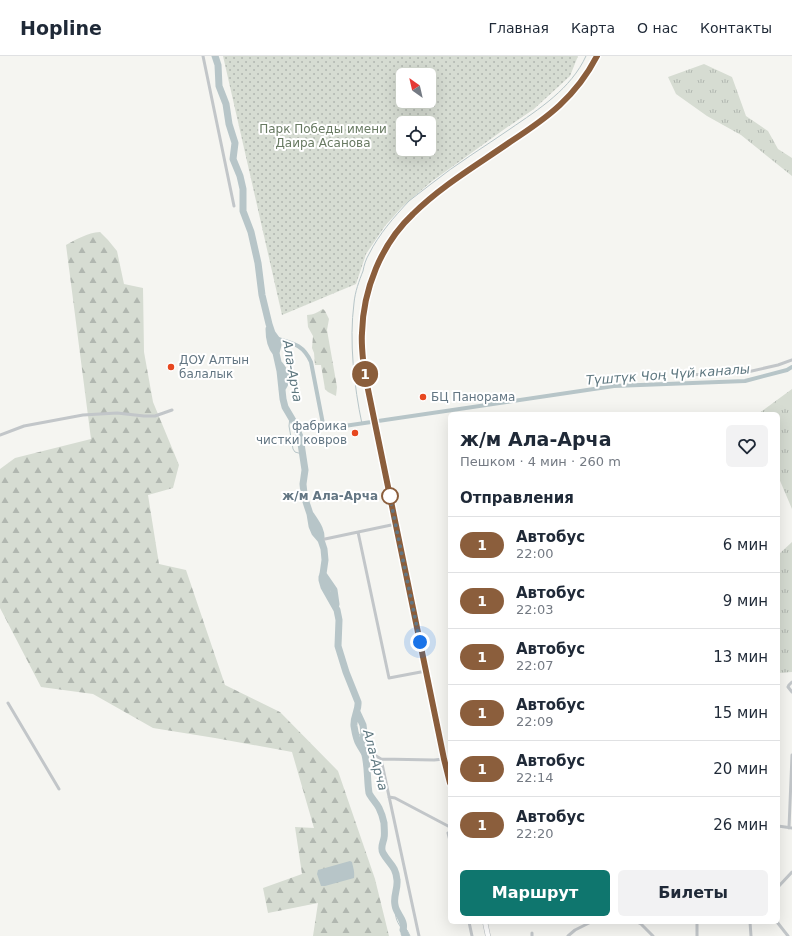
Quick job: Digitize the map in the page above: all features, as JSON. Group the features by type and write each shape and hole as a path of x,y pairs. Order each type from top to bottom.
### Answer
{"main road":[{"path":"448,773 364,370 362,323 367,297 371,281 379,261 404,222 430,198 454,180 560,106 581,82 597,56"},
{"path":"485,924 488,936"}],"street":[{"path":"203,56 234,206"},
{"path":"684,375 743,373 778,365 792,360"},
{"path":"0,435 24,426 83,414 118,413 155,416 172,410"},
{"path":"325,539 396,524"},
{"path":"358,532 389,678 426,671"},
{"path":"792,682 788,687 792,692"},
{"path":"8,703 60,789"},
{"path":"373,754 381,759 444,759"},
{"path":"780,826 791,828 792,755"},
{"path":"381,759 419,936"},
{"path":"389,797 395,798 448,826"},
{"path":"780,885 792,872"},
{"path":"469,924 472,936"},
{"path":"568,936 575,930 587,924"},
{"path":"641,924 653,936"},
{"path":"697,924 697,936"},
{"path":"750,924 751,936"},
{"path":"779,924 788,936"}],"green space":[{"name":"Парк Победы имени Даира Асанова","path":"223,56 578,56 570,76 534,109 431,182 402,207 385,226 366,254 356,284 282,315"},
{"path":"704,64 732,77 746,116 768,131 778,149 792,158 792,176 741,135 707,116 676,94 668,77"},
{"path":"100,232 117,251 124,284 143,288 144,352 153,402 179,465 173,488 148,495 159,564 186,570 225,685 280,712 338,771 375,879 389,936 313,936 318,903 268,913 263,888 302,874 295,827 314,828 292,752 153,728 93,694 41,687 0,608 0,469 15,458 91,439 66,245 86,235"},
{"path":"323,309 329,319 327,330 337,387 336,396 325,389 321,365 315,365 312,348 313,336 308,327 307,315"},
{"path":"792,389 792,509 780,481 780,412 761,412"},
{"path":"792,542 792,672 780,673 780,553"}],"shaded area":[{"path":"350,861 352,862 354,878 321,886 317,874 318,870"}],"waterway":[{"name":"Ала-Арча","path":"215,56 218,65 219,86 226,104 229,124 235,143 233,159 240,176 243,189 243,211 251,232 258,263 262,295 269,324 278,345 276,353 280,371 283,399 285,407 295,424 300,437 305,470 303,484 304,494 312,526 315,533 321,540 324,549 325,560 322,580 324,587 337,610 339,620 338,646 346,672 358,702 354,723 355,733 365,755 369,793 379,808 384,821 384,838 382,849 385,857 394,868 396,875 397,883 395,905 402,920 404,926 403,930 406,936"},
{"path":"362,424 353,364 353,318 357,287 366,260 377,240 409,201 450,170 543,106 572,79 586,56"},
{"path":"269,329 270,342 276,353"},
{"name":"Түштүк Чоң Чүй каналы","path":"275,338 296,345 308,356 311,362 324,429 614,386 745,381 787,370 792,367"},
{"path":"280,365 287,377 282,389"},
{"path":"290,417 289,426 293,449 295,452 302,454"},
{"path":"311,515 320,530 321,540"},
{"path":"323,574 334,590 336,604"},
{"path":"357,712 363,725 363,750"},
{"name":"Ала-Арча","path":"355,728 363,740"},
{"name":"Ала-Арча","path":"396,909 397,920 403,930 401,934 402,936"},
{"name":"Ала-Арча","path":"404,927 410,936"}],"bus line":[{"name":"1","path":"448,775 364,370 362,346 363,313 368,292 379,261 404,222 430,198 454,180 551,113 575,90 597,56"}],"place":[{"name":"ДОУ Алтын балалык","path":"171,367"},
{"name":"БЦ Панорама","path":"423,397"},
{"name":"фабрика чистки ковров","path":"355,433"},
{"name":"ж/м Ала-Арча","path":"390,496"}],"route":[{"path":"390,496 389,493 420,642"}]}
